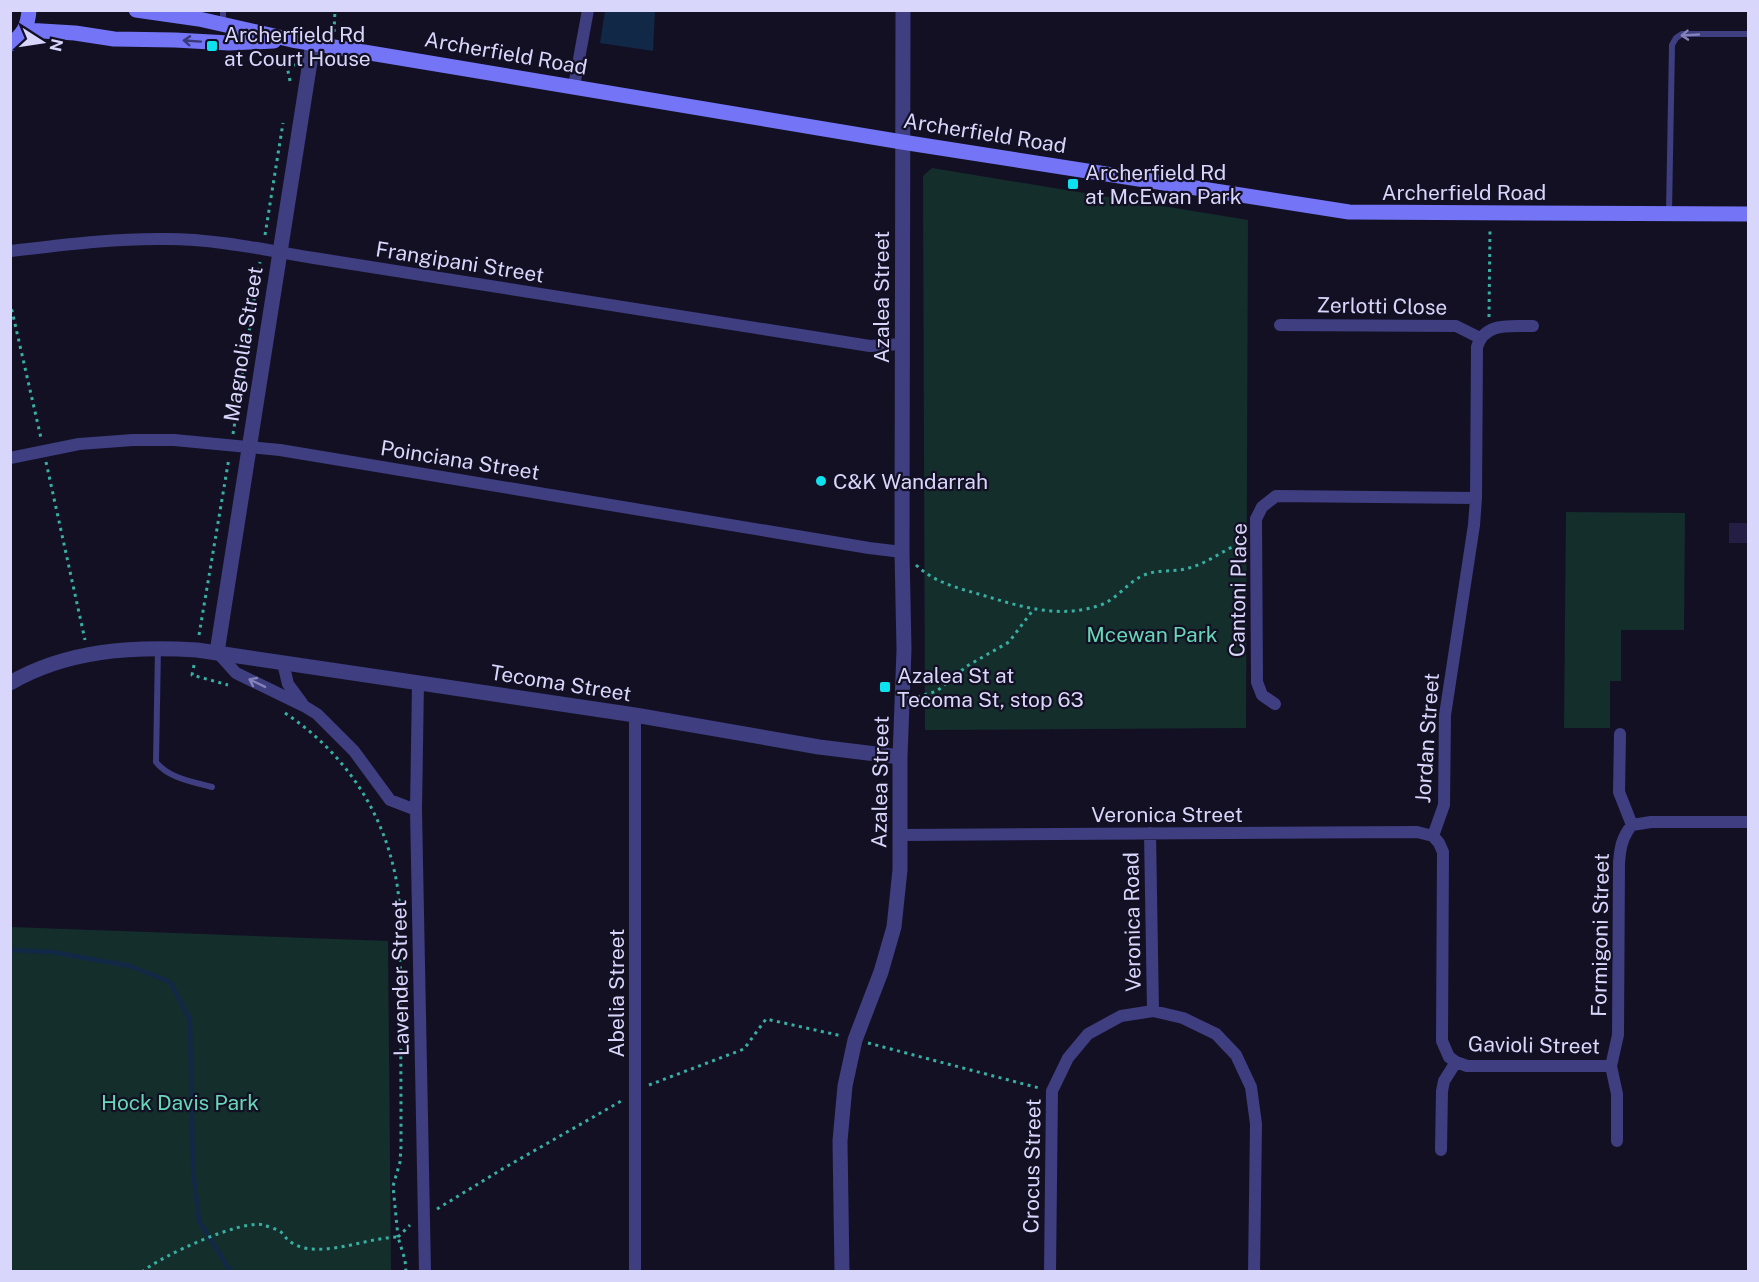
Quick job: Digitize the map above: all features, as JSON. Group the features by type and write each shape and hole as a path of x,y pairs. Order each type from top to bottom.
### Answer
{"main road":[{"path":"10,44 18,39 25,30 29,20 29,10"},
{"name":"Archerfield Road","path":"136,10 199,19 223,17 292,40 902,142 1349,212 1749,214"},
{"name":"Archerfield Road","path":"25,30 75,33 114,39 229,43 292,40"}],"street":[{"path":"574,86 588,10"},
{"name":"Azalea Street","path":"842,1272 840,1141 846,1086 855,1040 881,972 894,927 900,870 900,757 904,650 902,552 903,10"},
{"name":"Magnolia Street","path":"217,652 313,43"},
{"name":"Frangipani Street","path":"10,251 108,241 169,239 234,244 870,346 902,344"},
{"name":"Zerlotti Close","path":"1280,325 1456,326 1484,335"},
{"path":"1484,335 1499,327 1533,326"},
{"name":"Jordan Street","path":"1433,836 1444,805 1445,715 1474,525 1477,347 1484,335"},
{"name":"Poinciana Street","path":"10,458 79,444 133,440 174,440 280,450 902,552"},
{"name":"Cantoni Place","path":"1275,704 1262,695 1257,682 1256,519 1262,507 1276,496 1476,498"},
{"name":"Tecoma Street","path":"10,683 31,671 88,654 120,649 197,650 635,715 819,747 900,757"},
{"path":"217,652 236,673 317,714 354,751 390,800 416,810"},
{"path":"283,663 288,684 304,706"},
{"name":"Lavender Street","path":"418,683 416,810 425,1272"},
{"name":"Abelia Street","path":"635,715 635,1272"},
{"path":"1620,734 1619,792 1632,825 1651,822 1749,822"},
{"name":"Formigoni Street","path":"1617,1141 1617,1094 1611,1066 1618,1035 1620,845 1632,825"},
{"name":"Veronica Street","path":"901,835 1417,832 1433,836"},
{"name":"Veronica Road","path":"1150,833 1153,1011"},
{"path":"1433,836 1443,852 1442,1041 1449,1057 1456,1062 1444,1081 1442,1090 1441,1150"},
{"path":"1153,1011 1183,1018 1216,1034 1236,1055 1251,1087 1256,1124 1254,1272"},
{"name":"Crocus Street","path":"1050,1272 1052,1091 1068,1058 1088,1034 1121,1016 1153,1011"},
{"name":"Gavioli Street","path":"1456,1062 1467,1065 1611,1066"}],"lane":[{"path":"1669,214 1672,45 1682,34 1749,34"},
{"path":"158,648 156,762 169,773 212,787"}],"path":[{"path":"333,46 335,10"},
{"path":"289,90 291,79 287,66 309,63"},
{"path":"235,688 192,675 285,113"},
{"path":"1484,335 1490,214"},
{"path":"10,302 88,654"},
{"path":"902,552 926,574 941,583 1033,610 1083,609 1105,603 1140,576 1161,570 1189,569 1240,543 1256,538"},
{"path":"902,706 920,695 937,691 967,666 1009,642 1033,610"},
{"path":"278,709 303,725 337,756 360,787 386,838 396,876 400,964 401,1148 400,1162 393,1186 398,1237 406,1272"},
{"path":"424,1211 438,1209 504,1168 650,1085 744,1049 766,1019 826,1032 1052,1091"},
{"path":"142,1272 182,1248 250,1225 262,1224 281,1232 287,1240 296,1245 311,1249 329,1248 381,1237 398,1237"}],"green space":[{"name":"Mcewan Park","path":"932,168 1248,220 1246,728 925,730 923,176"},
{"path":"1566,512 1685,513 1684,630 1621,630 1621,681 1610,681 1610,728 1564,728"},
{"name":"Hock Davis Park","path":"11,927 388,941 391,1271 11,1271"}],"water":[{"path":"605,11 655,12 653,51 600,43"}],"building":[{"path":"1729,523 1749,523 1749,543 1729,543"}],"waterway":[{"path":"10,950 52,952 130,966 170,982 190,1020 193,1170 199,1221 231,1272"}],"place":[{"name":"Archerfield Rd at Court House","path":"212,46"},
{"name":"Archerfield Rd at McEwan Park","path":"1073,184"},
{"name":"C&K Wandarrah","path":"821,481"},
{"name":"Azalea St at Tecoma St, stop 63","path":"885,687"}]}
